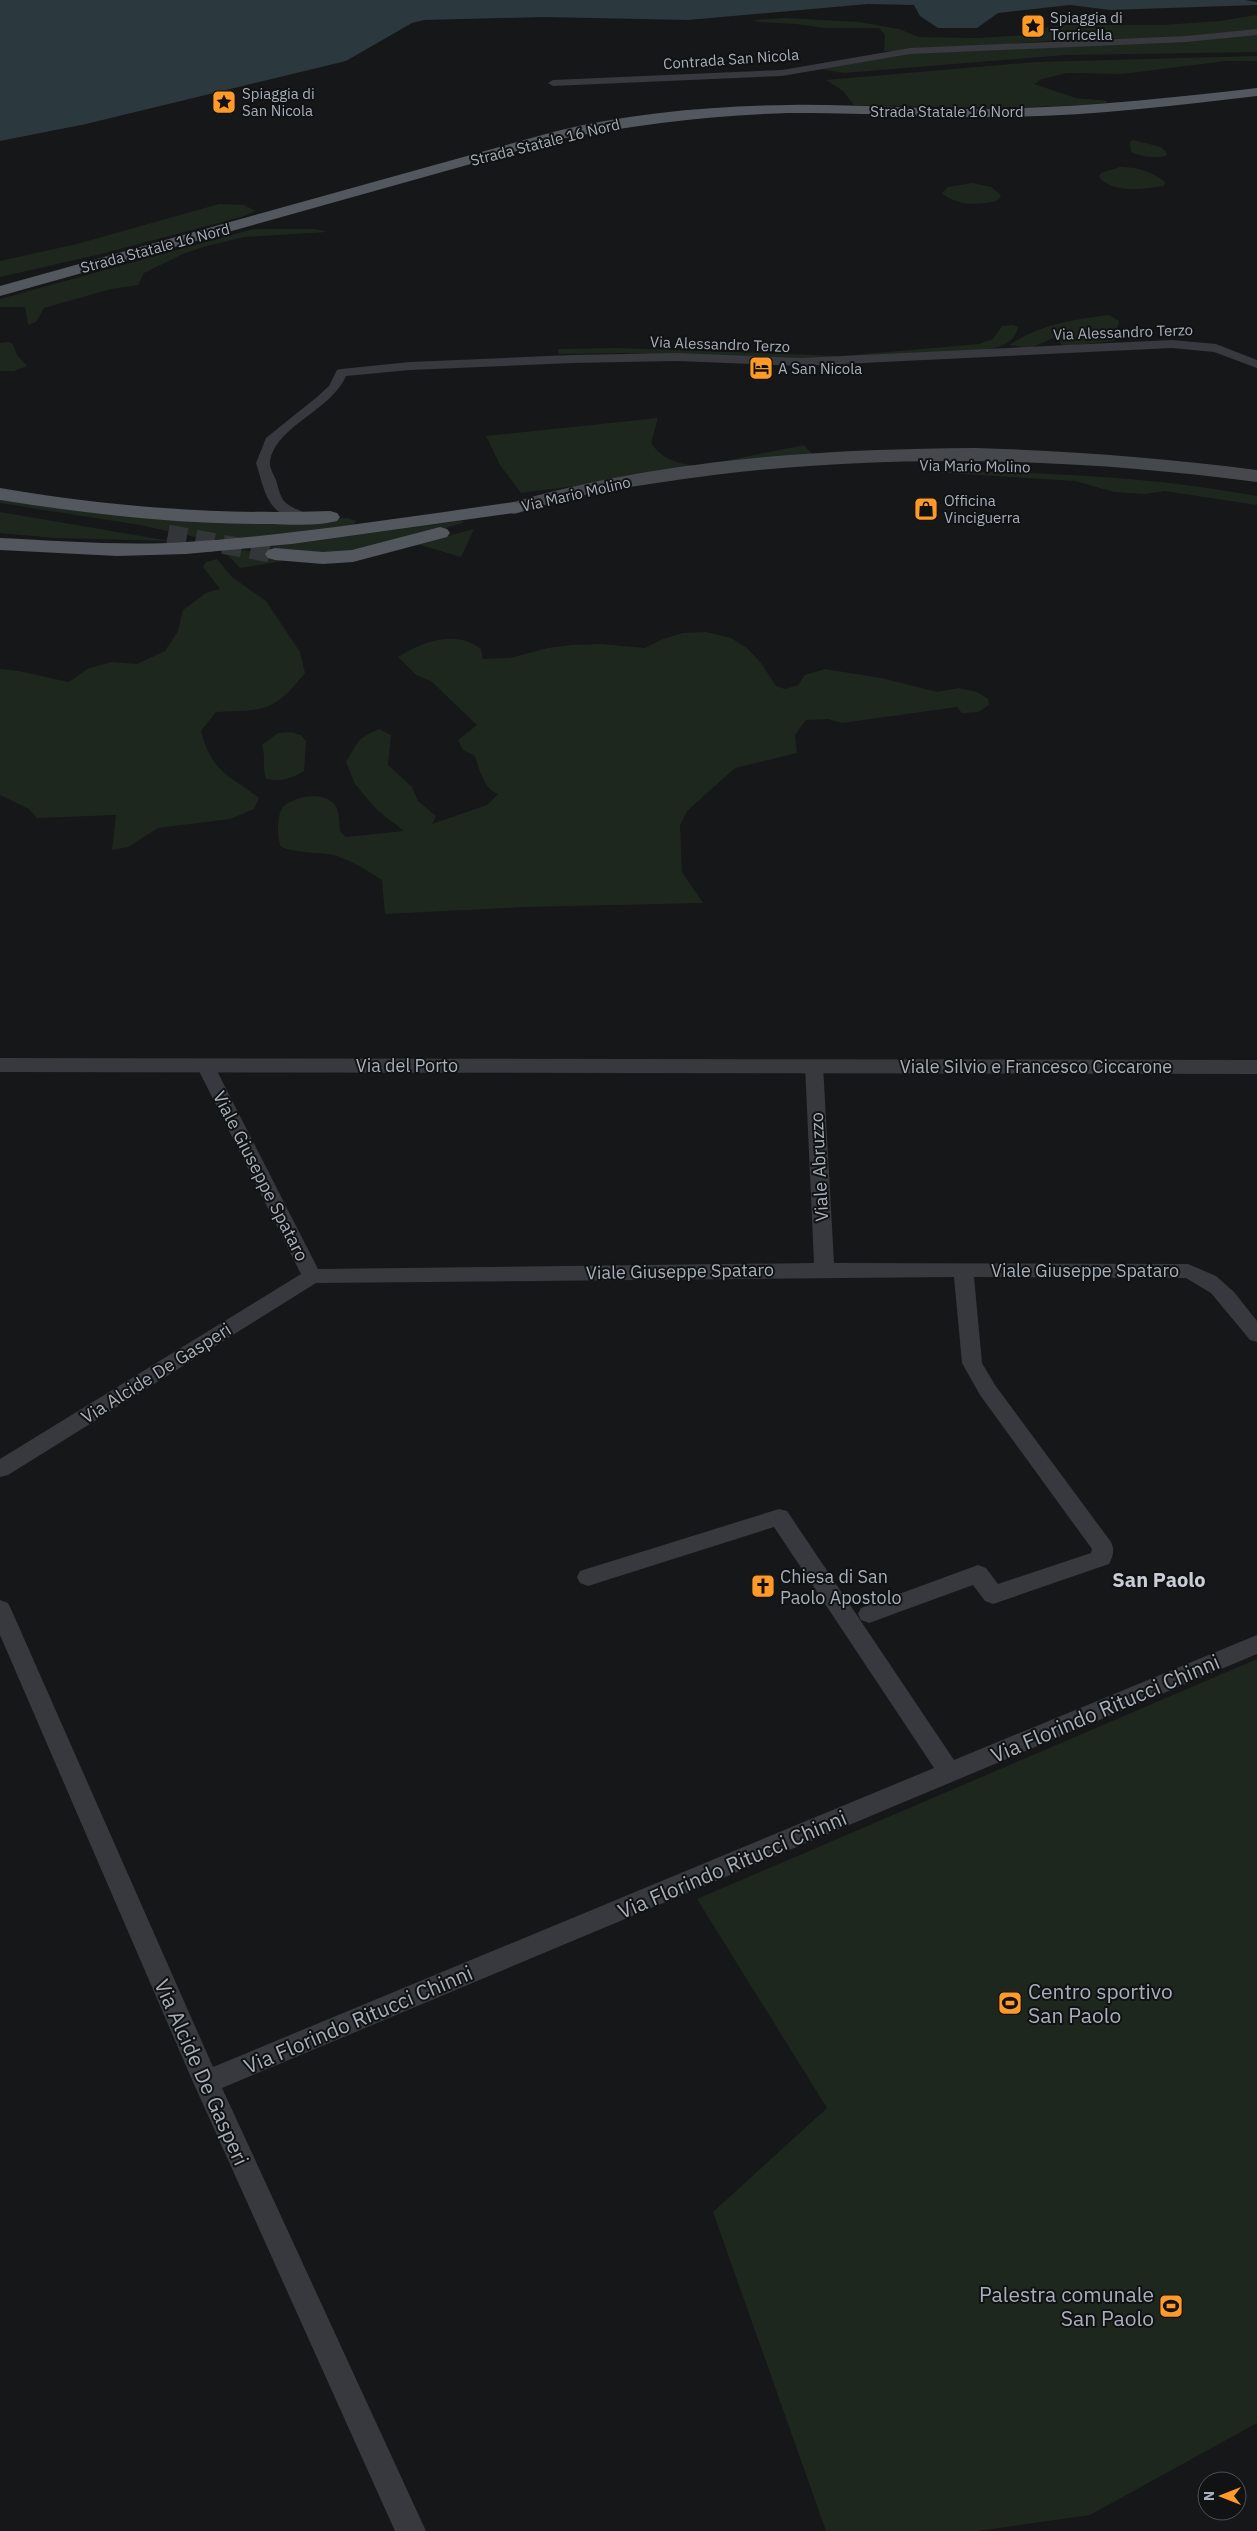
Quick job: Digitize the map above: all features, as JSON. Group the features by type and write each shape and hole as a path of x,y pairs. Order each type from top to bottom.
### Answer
{"main road":[{"name":"Strada Statale 16 Nord","path":"0,291 548,138 631,121 709,113 790,109 971,113 1046,112 1257,92"},
{"path":"0,278 131,255"},
{"name":"Via Mario Molino","path":"514,508 625,482 827,456 896,453 996,453 1080,457 1180,465 1257,476"},
{"name":"Via Mario Molino","path":"514,508 750,475 838,468 918,465 1004,465 1087,469 1181,476 1257,488"},
{"path":"0,494 88,508 163,516 248,519 514,508"},
{"path":"0,506 168,534"},
{"path":"0,544 117,550 186,548 292,538 514,508"},
{"path":"275,554 323,558 352,556 456,528 514,508"},
{"path":"0,540 19,544"}],"street":[{"name":"Contrada San Nicola","path":"553,83 782,73 910,52 1186,39 1257,32"},
{"name":"Via Alessandro Terzo","path":"276,500 263,463 271,440 322,400 335,387 341,373 410,366 572,359 677,357 801,362 1172,344 1216,348 1257,364"},
{"path":"248,519 262,513 276,500 290,513 304,518"},
{"name":"Via del Porto","path":"0,1065 814,1065"},
{"name":"Viale Giuseppe Spataro","path":"205,1065 312,1276 963,1269 1188,1271 1199,1273 1211,1282 1257,1335"},
{"name":"Viale Silvio e Francesco Ciccarone","path":"814,1065 1257,1067"},
{"name":"Viale Abruzzo","path":"814,1065 824,1270"},
{"path":"869,1614 978,1574 993,1594 1101,1558 1104,1548 987,1390 972,1363 963,1269"},
{"name":"Via Alcide De Gasperi","path":"0,1469 312,1276"},
{"path":"588,1577 779,1517 950,1773"},
{"name":"Via Alcide De Gasperi","path":"0,1610 206,2082 411,2531"},
{"name":"Via Florindo Ritucci Chinni","path":"206,2082 1257,1644"}],"shaded area":[{"path":"0,0 1245,0 1257,2 1257,5 1110,10 1070,5 998,13 977,28 938,28 920,16 914,5 868,4 688,20 544,17 424,20 412,23 346,61 86,124 0,141"},
{"path":"1257,15 1257,31 1145,40 1090,38 910,51 884,51 885,35 879,28 824,28 753,20 784,18 859,22 899,29 919,37 977,38 1026,35 1044,28 1062,25 1162,25 1220,21"},
{"path":"1257,34 1257,52 1065,55 844,73 820,69 913,53"},
{"path":"1257,56 1257,61 1226,61 1122,74 1067,73 1042,79 1034,84 1076,98 1108,101 1106,103 1043,107 854,105 843,91 826,80 1037,62"},
{"path":"1133,140 1161,147 1167,153 1166,156 1148,157 1131,152 1130,142"},
{"path":"1120,167 1149,172 1165,182 1164,186 1139,189 1121,188 1112,186 1099,177 1101,173"},
{"path":"972,183 991,187 1001,195 998,200 992,202 969,204 954,200 942,193 948,187"},
{"path":"219,204 244,205 256,211 241,217 101,254 0,277 0,261 77,244"},
{"path":"253,229 315,229 327,232 244,237 203,247 183,254 144,273 138,285 111,289 44,308 36,322 28,325 25,307 0,307 0,299"},
{"path":"1109,315 1119,321 1114,341 1064,346 1053,338 1031,348 1009,345 1033,332 1057,324"},
{"path":"1013,325 1018,327 1009,342 999,347 981,351 798,359 621,353 559,354 558,349 617,348 842,356 979,344 993,339 1002,326"},
{"path":"8,342 13,344 17,355 27,366 14,371 0,371 0,343"},
{"path":"658,418 651,443 666,457 684,464 699,466 804,445 813,455 521,493 500,465 486,436"},
{"path":"963,471 1074,475 1184,485 1257,496 1257,505 1165,491 1145,494 1114,492 1075,481 933,472"},
{"path":"0,498 294,520 348,518 356,521 353,526 226,540 200,538 140,525 0,503"},
{"path":"0,512 170,541 55,538 0,533"},
{"path":"460,521 466,522 376,548 337,555 263,548"},
{"path":"474,529 461,557 417,544"},
{"path":"244,550 290,560 240,568 224,551"},
{"path":"217,559 232,577 266,601 300,652 305,673 276,702 267,707 246,711 216,712 201,731 210,756 222,771 259,798 254,809 230,819 158,828 128,847 112,850 116,815 37,818 29,809 0,795 0,669 26,672 69,682 87,669 111,662 137,664 165,651 178,631 183,610 206,593 220,589 203,567 206,562"},
{"path":"706,632 731,638 747,648 761,663 776,686 785,689 798,685 805,675 825,669 881,678 937,692 959,688 977,692 988,699 989,705 978,712 962,713 957,707 842,723 828,719 806,720 795,735 797,753 735,768 687,811 680,825 682,872 703,903 526,907 385,914 382,880 377,876 356,864 334,855 281,847 278,826 281,810 284,806 295,800 310,796 324,798 335,805 339,814 340,831 346,837 404,831 377,810 355,784 346,762 361,739 379,729 391,735 388,765 412,787 418,801 436,816 432,824 487,805 498,794 489,788 480,772 475,756 463,750 458,740 477,725 431,681 416,675 398,657 407,652 428,643 450,639 471,643 481,649 483,659 510,658 548,648 572,645 600,644 645,648 663,639 683,633"},
{"path":"291,732 301,735 306,741 304,771 286,779 266,779 262,745 278,733"},
{"name":"Centro sportivo San Paolo","path":"1257,1659 1257,2423 1090,2515 978,2531 826,2531 713,2212 827,2108 697,1899"}],"tunnel":[{"path":"168,534 275,554"}],"place":[{"name":"Spiaggia di Torricella","path":"1033,26"},
{"name":"Spiaggia di San Nicola","path":"224,102"},
{"name":"A San Nicola","path":"761,368"},
{"name":"Officina Vinciguerra","path":"926,509"},
{"name":"Chiesa di San Paolo Apostolo","path":"763,1586"},
{"name":"Centro sportivo San Paolo","path":"1010,2003"},
{"name":"Palestra comunale San Paolo","path":"1171,2306"}],"district":[{"name":"San Paolo","path":"1159,1579"}]}
